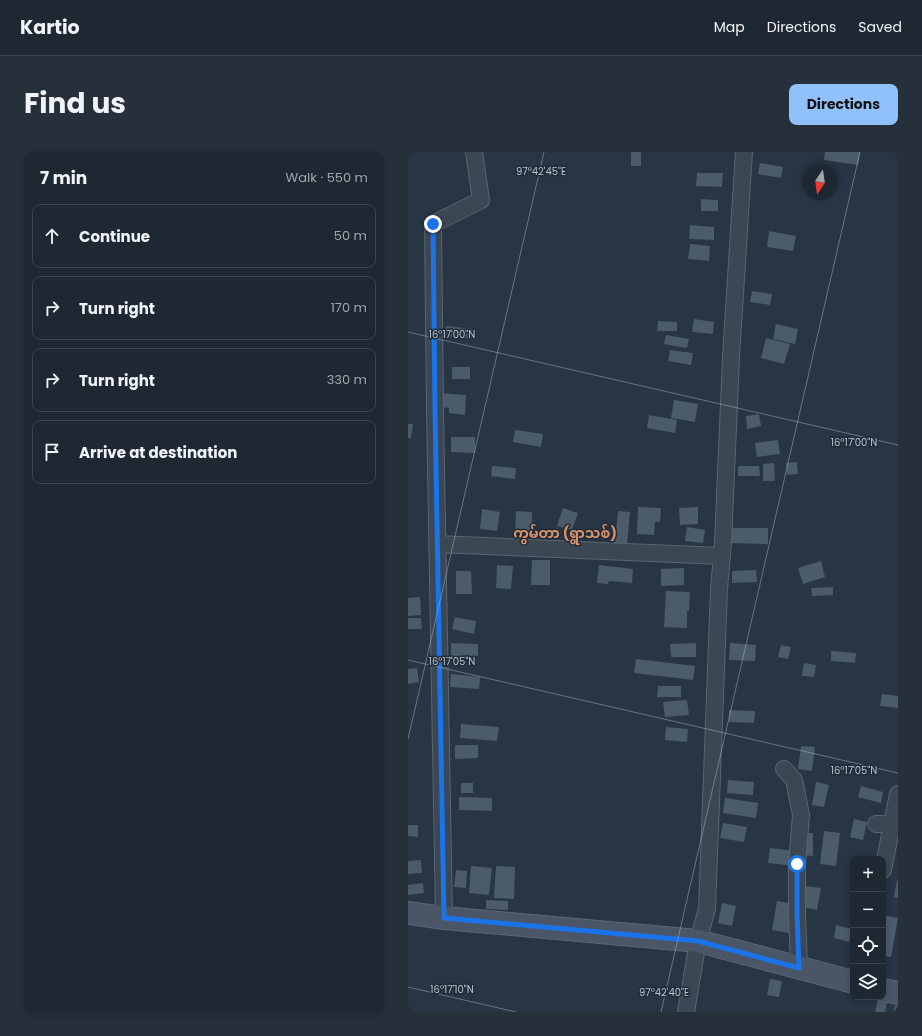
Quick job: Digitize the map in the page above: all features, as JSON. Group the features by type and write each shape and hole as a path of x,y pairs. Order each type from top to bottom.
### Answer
{"street":[{"path":"444,918 433,224 481,200 474,152"},
{"path":"686,1012 698,941 707,909 719,589 722,556 731,358 744,152"},
{"path":"437,544 722,556"},
{"path":"784,769 794,780 801,815 797,864 799,968"},
{"path":"886,858 895,824 898,794"},
{"path":"876,824 895,824"},
{"path":"408,912 444,918 698,941 850,981"},
{"path":"886,991 898,994"}],"building":[{"path":"631,152 641,152 641,166 631,166"},
{"path":"825,152 860,152 858,165 824,160"},
{"path":"760,163 783,167 781,178 758,174"},
{"path":"697,173 723,173 722,187 696,186"},
{"path":"701,199 718,200 718,211 701,211"},
{"path":"690,225 714,227 714,240 689,239"},
{"path":"769,231 796,236 793,251 767,247"},
{"path":"690,244 710,246 709,261 688,259"},
{"path":"752,291 772,294 770,305 750,302"},
{"path":"694,319 714,322 713,334 692,332"},
{"path":"658,321 677,322 677,331 657,331"},
{"path":"776,324 798,329 795,344 773,339"},
{"path":"446,326 474,329 473,339 445,336"},
{"path":"666,335 689,339 687,348 664,344"},
{"path":"766,338 790,344 784,364 761,358"},
{"path":"670,350 693,353 691,365 668,361"},
{"path":"452,367 470,367 470,379 452,379"},
{"path":"441,393 466,395 465,415 449,413 449,408 440,407"},
{"path":"674,400 698,404 695,422 671,418"},
{"path":"759,414 761,426 747,429 746,416"},
{"path":"649,415 677,420 675,433 647,428"},
{"path":"408,424 413,424 411,438 408,438"},
{"path":"515,430 543,434 541,447 513,442"},
{"path":"451,437 475,437 475,453 451,452"},
{"path":"778,440 780,454 757,457 755,443"},
{"path":"797,462 798,474 787,475 786,463"},
{"path":"774,463 775,481 763,481 763,464"},
{"path":"492,466 516,468 515,479 491,476"},
{"path":"738,466 759,466 760,476 738,476"},
{"path":"638,507 661,508 660,522 655,522 654,535 637,534"},
{"path":"698,507 698,524 680,525 679,508"},
{"path":"563,508 578,513 572,530 557,526"},
{"path":"482,509 500,512 497,531 480,529"},
{"path":"516,511 532,512 532,533 515,533"},
{"path":"618,511 630,512 627,545 615,544"},
{"path":"687,527 705,530 703,543 685,541"},
{"path":"731,528 768,528 768,544 731,543"},
{"path":"532,560 550,560 550,585 531,585"},
{"path":"821,561 825,577 803,584 798,568"},
{"path":"497,565 513,566 511,589 496,588"},
{"path":"599,565 633,569 632,583 609,581 608,584 597,583"},
{"path":"684,568 684,585 661,586 661,569"},
{"path":"756,570 757,582 732,583 732,571"},
{"path":"456,571 471,571 472,594 456,594"},
{"path":"833,587 833,595 812,596 811,588"},
{"path":"666,591 690,592 689,611 687,611 687,628 664,627"},
{"path":"420,597 421,615 408,616 408,598"},
{"path":"455,617 476,621 474,634 452,629"},
{"path":"408,618 421,618 422,629 408,629"},
{"path":"451,643 478,644 478,656 451,656"},
{"path":"696,643 696,657 671,657 670,644"},
{"path":"730,643 756,645 755,661 729,660"},
{"path":"781,645 791,647 788,659 778,657"},
{"path":"831,651 856,653 855,663 831,661"},
{"path":"636,659 695,666 693,680 634,673"},
{"path":"804,663 816,665 814,677 802,676"},
{"path":"417,668 419,682 408,684 408,669"},
{"path":"451,674 480,677 479,689 450,687"},
{"path":"658,686 681,686 681,697 657,697"},
{"path":"882,694 898,696 898,708 880,706"},
{"path":"687,700 689,715 665,717 663,702"},
{"path":"729,710 755,711 754,723 729,722"},
{"path":"461,724 499,727 497,741 460,738"},
{"path":"666,727 688,729 687,742 665,740"},
{"path":"455,745 478,745 478,758 455,759"},
{"path":"801,746 815,747 812,771 798,769"},
{"path":"728,780 754,782 753,795 727,793"},
{"path":"816,782 829,785 824,807 812,805"},
{"path":"461,783 473,783 473,793 461,793"},
{"path":"861,786 883,792 881,803 858,797"},
{"path":"459,797 492,798 492,811 459,810"},
{"path":"725,798 758,803 756,818 723,813"},
{"path":"854,819 867,822 863,840 850,837"},
{"path":"723,823 747,827 744,842 720,838"},
{"path":"408,825 418,825 418,837 408,836"},
{"path":"824,831 840,833 836,866 820,864"},
{"path":"800,833 813,833 813,856 800,855"},
{"path":"770,848 795,851 794,866 768,863"},
{"path":"421,860 422,873 408,874 408,861"},
{"path":"471,866 492,868 489,895 469,893"},
{"path":"496,866 515,867 514,899 494,898"},
{"path":"456,870 467,871 466,888 454,887"},
{"path":"897,880 898,881 898,898 894,897"},
{"path":"423,883 424,893 408,895 408,885"},
{"path":"805,886 821,888 817,910 802,907"},
{"path":"486,900 508,901 508,910 486,909"},
{"path":"777,901 794,904 789,933 772,930"},
{"path":"722,903 736,906 732,926 718,923"},
{"path":"886,916 898,918 891,957 886,956"},
{"path":"836,925 850,928 849,942 834,938"},
{"path":"770,979 782,981 779,997 767,995"},
{"path":"878,1000 887,1002 885,1012 875,1012"},
{"path":"895,1005 898,1006 898,1012 893,1012"}],"district":[{"name":"ကွမ်တာ (ရွာသစ်)","path":"565,533"}],"route":[{"path":"433,224 444,918 698,941 799,968 797,864"}]}
